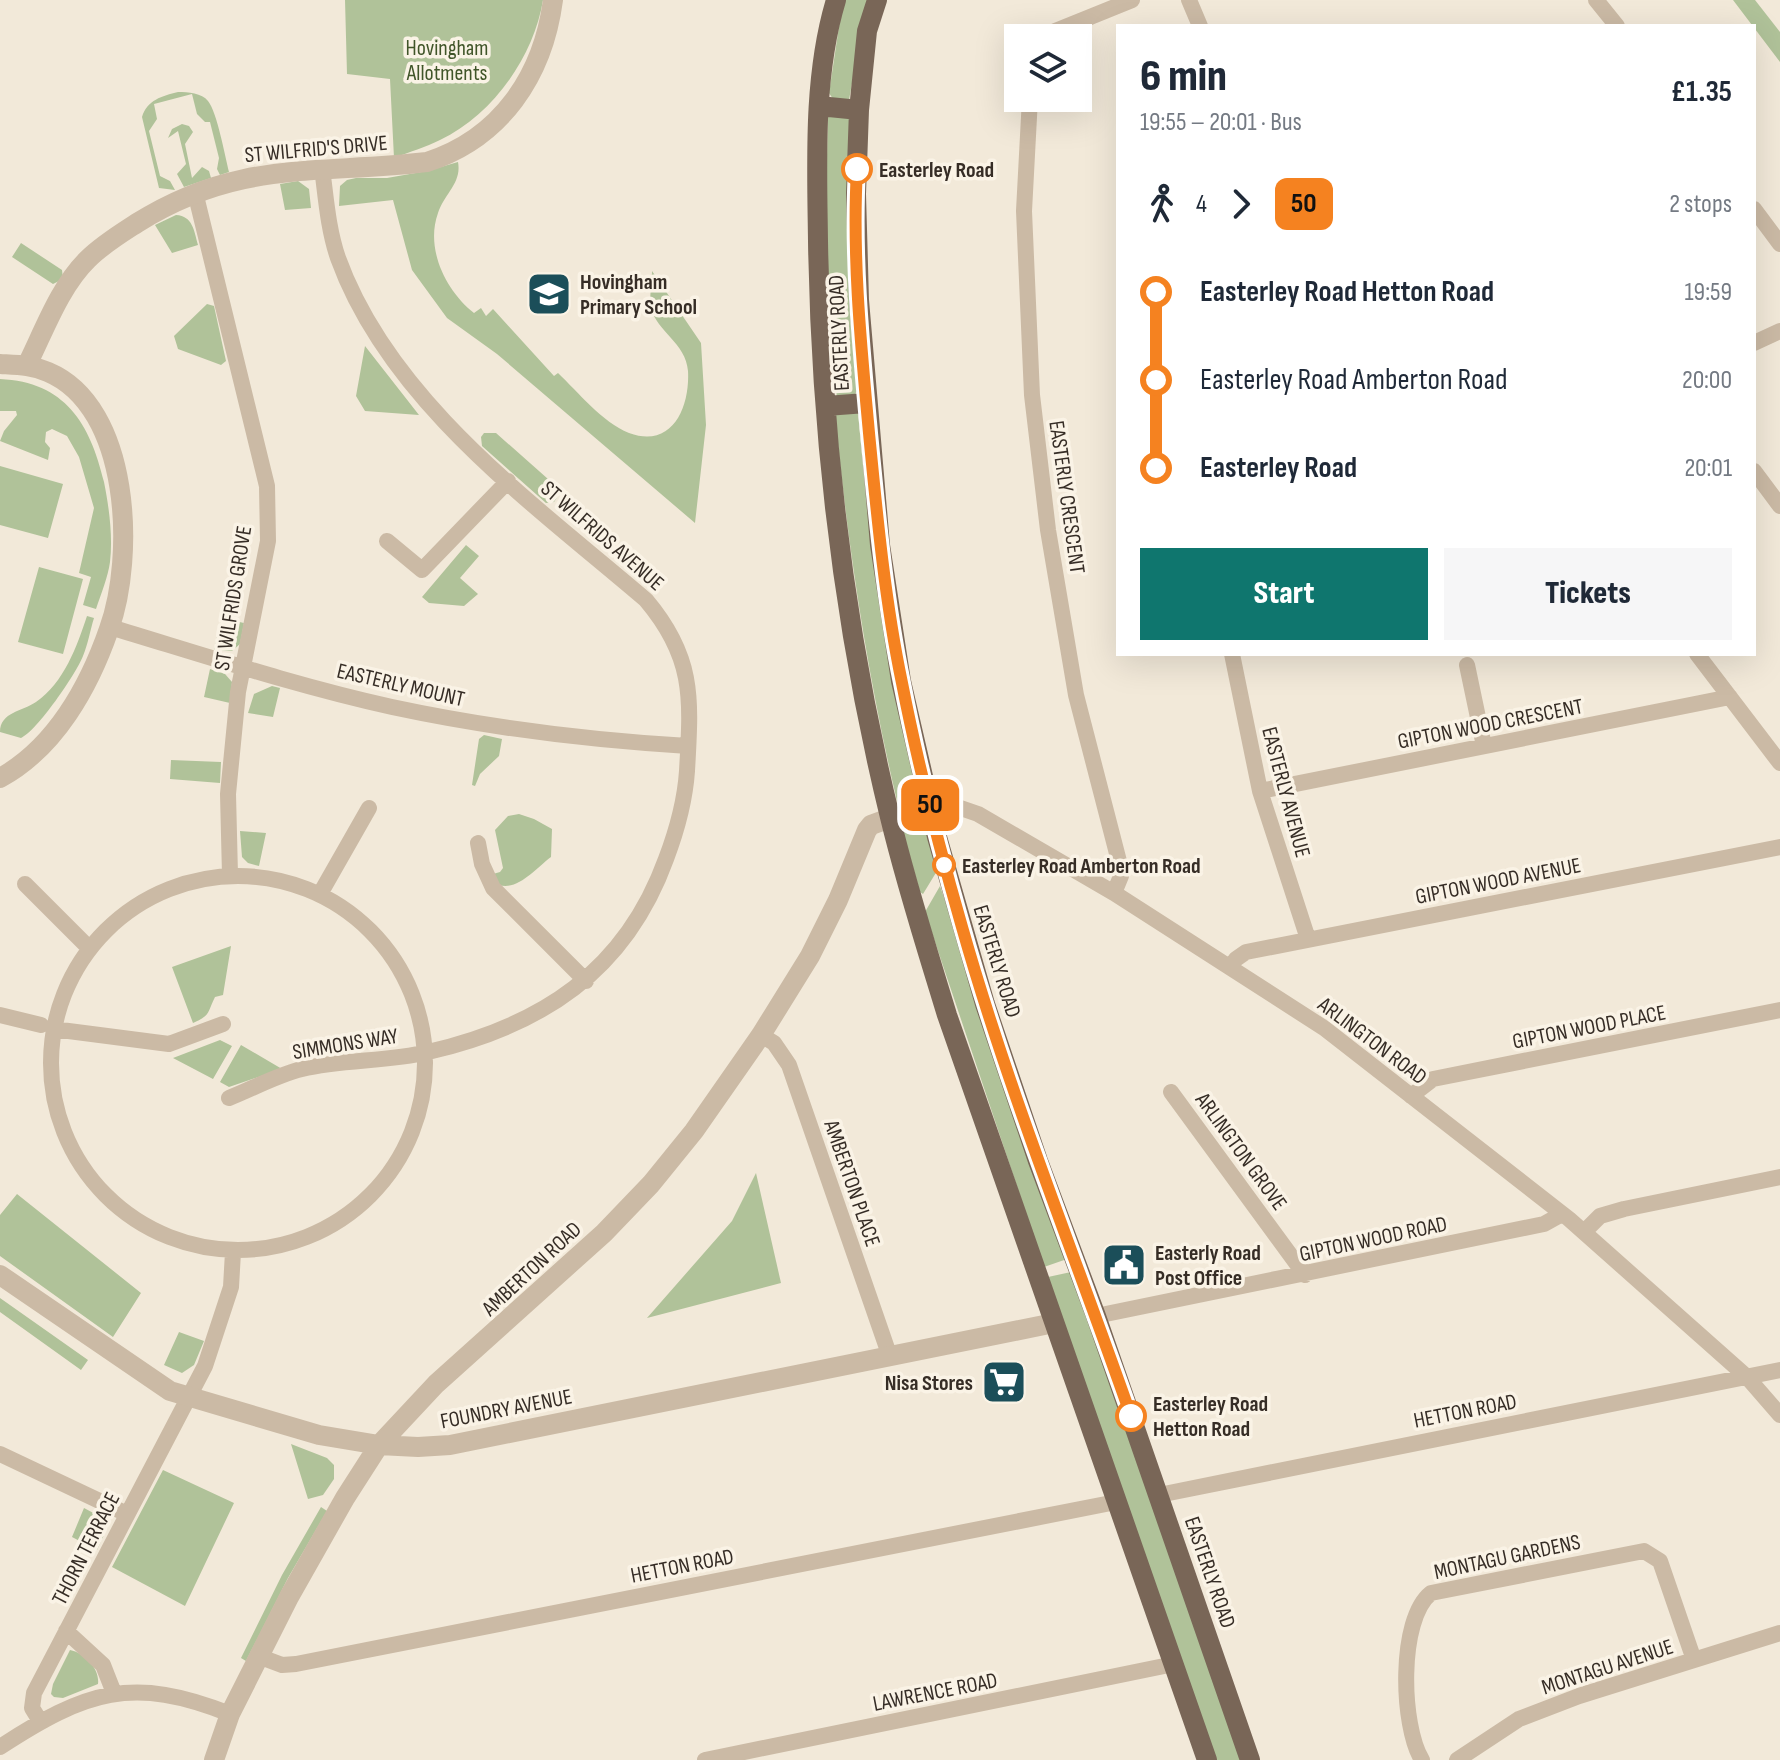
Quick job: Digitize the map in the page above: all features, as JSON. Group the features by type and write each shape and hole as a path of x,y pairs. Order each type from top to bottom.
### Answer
{"main road":[{"name":"EASTERLY ROAD","path":"836,0 829,24 819,106 819,304 839,548 861,683 890,818 947,1015 1207,1760"},
{"name":"EASTERLY ROAD","path":"877,0 867,31 859,110 856,194 866,403 880,545 899,666 958,915 985,1004 1250,1760"},
{"path":"819,106 859,110"},
{"path":"826,406 866,403"}],"street":[{"name":"ST WILFRID'S DRIVE","path":"27,365 64,293 87,259 147,217 195,192 259,175 427,162 451,154 474,141 502,117 528,77 545,41 553,0"},
{"path":"1073,24 1132,0"},
{"path":"1189,0 1199,24"},
{"path":"1596,0 1615,24"},
{"name":"EASTERLY CRESCENT","path":"1029,112 1024,211 1032,395 1048,530 1076,695 1121,869 1114,893"},
{"name":"ST WILFRIDS AVENUE","path":"322,168 328,218 338,257 357,301 383,347 420,393 508,481 646,600 666,624 679,649 686,674 689,707 686,789 676,833 658,881 636,920 611,955 586,981 545,1009 506,1028 426,1053"},
{"name":"ST WILFRIDS GROVE","path":"195,192 267,486 268,541 238,692 228,794 230,875"},
{"path":"1756,212 1780,244"},
{"path":"1756,342 1780,331"},
{"path":"0,364 27,365 49,372 68,384 87,403 102,427 113,457 121,494 123,531 122,565 110,627 98,658 64,719 23,763 0,778"},
{"path":"1756,474 1780,506"},
{"path":"387,541 422,570 508,481"},
{"name":"EASTERLY MOUNT","path":"110,627 244,668 390,706 480,724 596,741 688,746"},
{"name":"EASTERLY AVENUE","path":"1232,656 1260,791 1308,939"},
{"path":"1699,656 1780,763"},
{"path":"1467,665 1484,746"},
{"name":"GIPTON WOOD CRESCENT","path":"1260,791 1730,697"},
{"name":"ARLINGTON ROAD","path":"931,808 949,804 978,814 1114,893 1324,1028 1584,1232 1747,1377 1780,1415"},
{"path":"320,894 369,808"},
{"name":"AMBERTON ROAD","path":"214,1760 230,1714 258,1656 319,1543 379,1445 436,1384 592,1244 651,1184 694,1131 761,1035 810,956 838,900 867,830 871,825 890,818"},
{"path":"478,843 482,864 493,888 586,981"},
{"name":"GIPTON WOOD AVENUE","path":"1230,967 1246,952 1780,847"},
{"path":"230,875 276,879 320,894 362,921 395,959 416,1004 426,1053 419,1115 392,1171 371,1193 349,1215 294,1243 233,1252 169,1239 114,1205 73,1155 52,1094 47,1027 66,986 89,948 117,919 151,896 189,881 230,875"},
{"path":"25,884 89,948"},
{"name":"GIPTON WOOD PLACE","path":"1411,1096 1433,1079 1780,1010"},
{"path":"0,1015 47,1027 169,1044 223,1024"},
{"name":"AMBERTON PLACE","path":"761,1035 774,1043 789,1065 889,1354"},
{"name":"SIMMONS WAY","path":"229,1098 301,1069 426,1053"},
{"name":"ARLINGTON GROVE","path":"1171,1092 1305,1275"},
{"path":"1584,1232 1600,1216 1624,1209 1780,1177"},
{"name":"GIPTON WOOD ROAD","path":"1096,1316 1544,1224 1562,1214"},
{"name":"THORN TERRACE","path":"40,1721 32,1708 32,1701 205,1366 231,1287 233,1252"},
{"name":"FOUNDRY AVENUE","path":"0,1275 170,1391 319,1435 379,1445 418,1447 450,1445 1054,1323"},
{"name":"HETTON ROAD","path":"1159,1495 1780,1370"},
{"path":"0,1454 127,1514"},
{"name":"HETTON ROAD","path":"258,1656 282,1665 296,1664 1116,1502"},
{"name":"MONTAGU GARDENS","path":"1422,1760 1413,1739 1405,1695 1406,1670 1418,1607 1423,1599 1440,1589 1638,1551 1650,1553 1660,1561 1694,1660"},
{"path":"66,1631 103,1665 114,1693"},
{"name":"MONTAGU AVENUE","path":"1457,1760 1519,1719 1579,1696 1780,1633"},
{"name":"LAWRENCE ROAD","path":"705,1760 754,1755 1174,1664"},
{"path":"0,1747 40,1721 82,1702 114,1693 169,1694 196,1700 230,1714"}],"green space":[{"name":"Hovingham Allotments","path":"345,0 543,0 531,42 508,82 494,99 459,129 435,143 394,158 390,79 347,74"},
{"path":"843,0 867,0 849,100 833,99 829,93"},
{"path":"1733,0 1755,0 1780,32 1780,62 1756,30 1756,24 1751,24"},
{"path":"178,92 190,93 199,95 208,101 218,124 229,172 220,175 217,169 219,158 210,122 205,122 197,114 192,94 154,104 157,119 149,131 160,176 170,181 175,190 159,188 142,117 151,103"},
{"path":"828,116 850,116 857,390 855,395 837,397 830,348 826,194"},
{"path":"182,124 189,126 193,132 185,144 192,178 202,167 209,171 211,178 184,187 177,174 186,164 178,131 168,138 172,129"},
{"path":"458,162 457,176 441,206 435,227 436,255 447,281 474,313 481,308 486,316 493,309 554,376 558,373 609,422 629,433 657,435 675,422 686,399 686,361 651,308 652,271 701,343 706,425 695,523 497,354 447,318 412,270 393,200 339,206 340,186 347,180 387,178"},
{"path":"298,181 309,189 311,208 285,210 280,184"},
{"path":"176,215 189,221 198,245 172,253 155,225"},
{"path":"21,243 62,270 63,279 53,284 12,257"},
{"path":"207,304 214,306 226,361 221,365 178,349 174,336"},
{"path":"365,346 419,415 365,411 356,396"},
{"path":"0,379 23,382 58,397 82,424 91,441 104,482 111,532 109,568 96,609 83,605 91,577 79,573 94,508 79,457 67,436 52,429 46,432 45,442 50,448 48,460 0,441 17,415 16,411 0,411"},
{"path":"858,413 867,507 918,794 915,801 904,805 897,801 876,706 840,465 835,416"},
{"path":"484,433 496,433 557,487 558,496 554,502 546,503 482,446"},
{"path":"0,466 63,484 48,538 0,525"},
{"path":"466,545 479,556 460,578 478,594 464,606 429,603 422,597"},
{"path":"39,567 83,579 63,654 18,642"},
{"path":"87,616 94,618 85,651 55,701 21,738 0,732 8,716 36,702 54,685 74,651"},
{"path":"221,618 244,623 240,644 232,651 214,650"},
{"path":"210,669 225,674 232,682 230,703 204,697"},
{"path":"272,686 280,688 273,717 248,713 254,694"},
{"path":"484,735 502,739 499,756 480,774 475,786 472,785 479,739"},
{"path":"171,760 221,762 220,783 170,779"},
{"path":"519,814 552,829 551,857 520,882 499,885 493,874 503,868 495,830 508,816"},
{"path":"924,822 937,871 923,894 902,829 905,824"},
{"path":"240,831 266,833 259,866 248,863 242,857"},
{"path":"940,886 1067,1259 1044,1267 925,912"},
{"path":"231,946 223,995 215,997 206,1015 193,1023 172,967"},
{"path":"220,1040 232,1046 213,1079 173,1058"},
{"path":"241,1045 282,1069 229,1087 220,1082"},
{"path":"756,1173 781,1283 647,1318 732,1221"},
{"path":"17,1194 141,1293 113,1337 0,1256 0,1215"},
{"path":"1071,1272 1241,1760 1216,1760 1048,1277"},
{"path":"0,1298 88,1360 81,1370 0,1312"},
{"path":"179,1332 204,1341 194,1365 182,1373 164,1365"},
{"path":"291,1444 327,1458 334,1465 334,1479 323,1495 308,1499"},
{"path":"163,1470 234,1503 185,1606 112,1567"},
{"path":"321,1507 327,1511 288,1578 246,1661 241,1658 282,1575"},
{"path":"84,1508 99,1516 104,1523 104,1535 97,1550 72,1537"},
{"path":"70,1650 90,1662 97,1673 98,1684 63,1698 54,1697 51,1694 53,1684"}],"bus line":[{"name":"50","path":"857,169 859,300 866,403 880,545 901,681 937,837 985,1004 1038,1161 1131,1416"}],"place":[{"name":"Easterley Road","path":"857,169"},
{"name":"Hovingham Primary School","path":"549,294"},
{"name":"Easterley Road Amberton Road","path":"944,865"},
{"name":"Easterly Road Post Office","path":"1124,1265"},
{"name":"Nisa Stores","path":"1004,1382"},
{"name":"Easterley Road Hetton Road","path":"1131,1416"}]}
